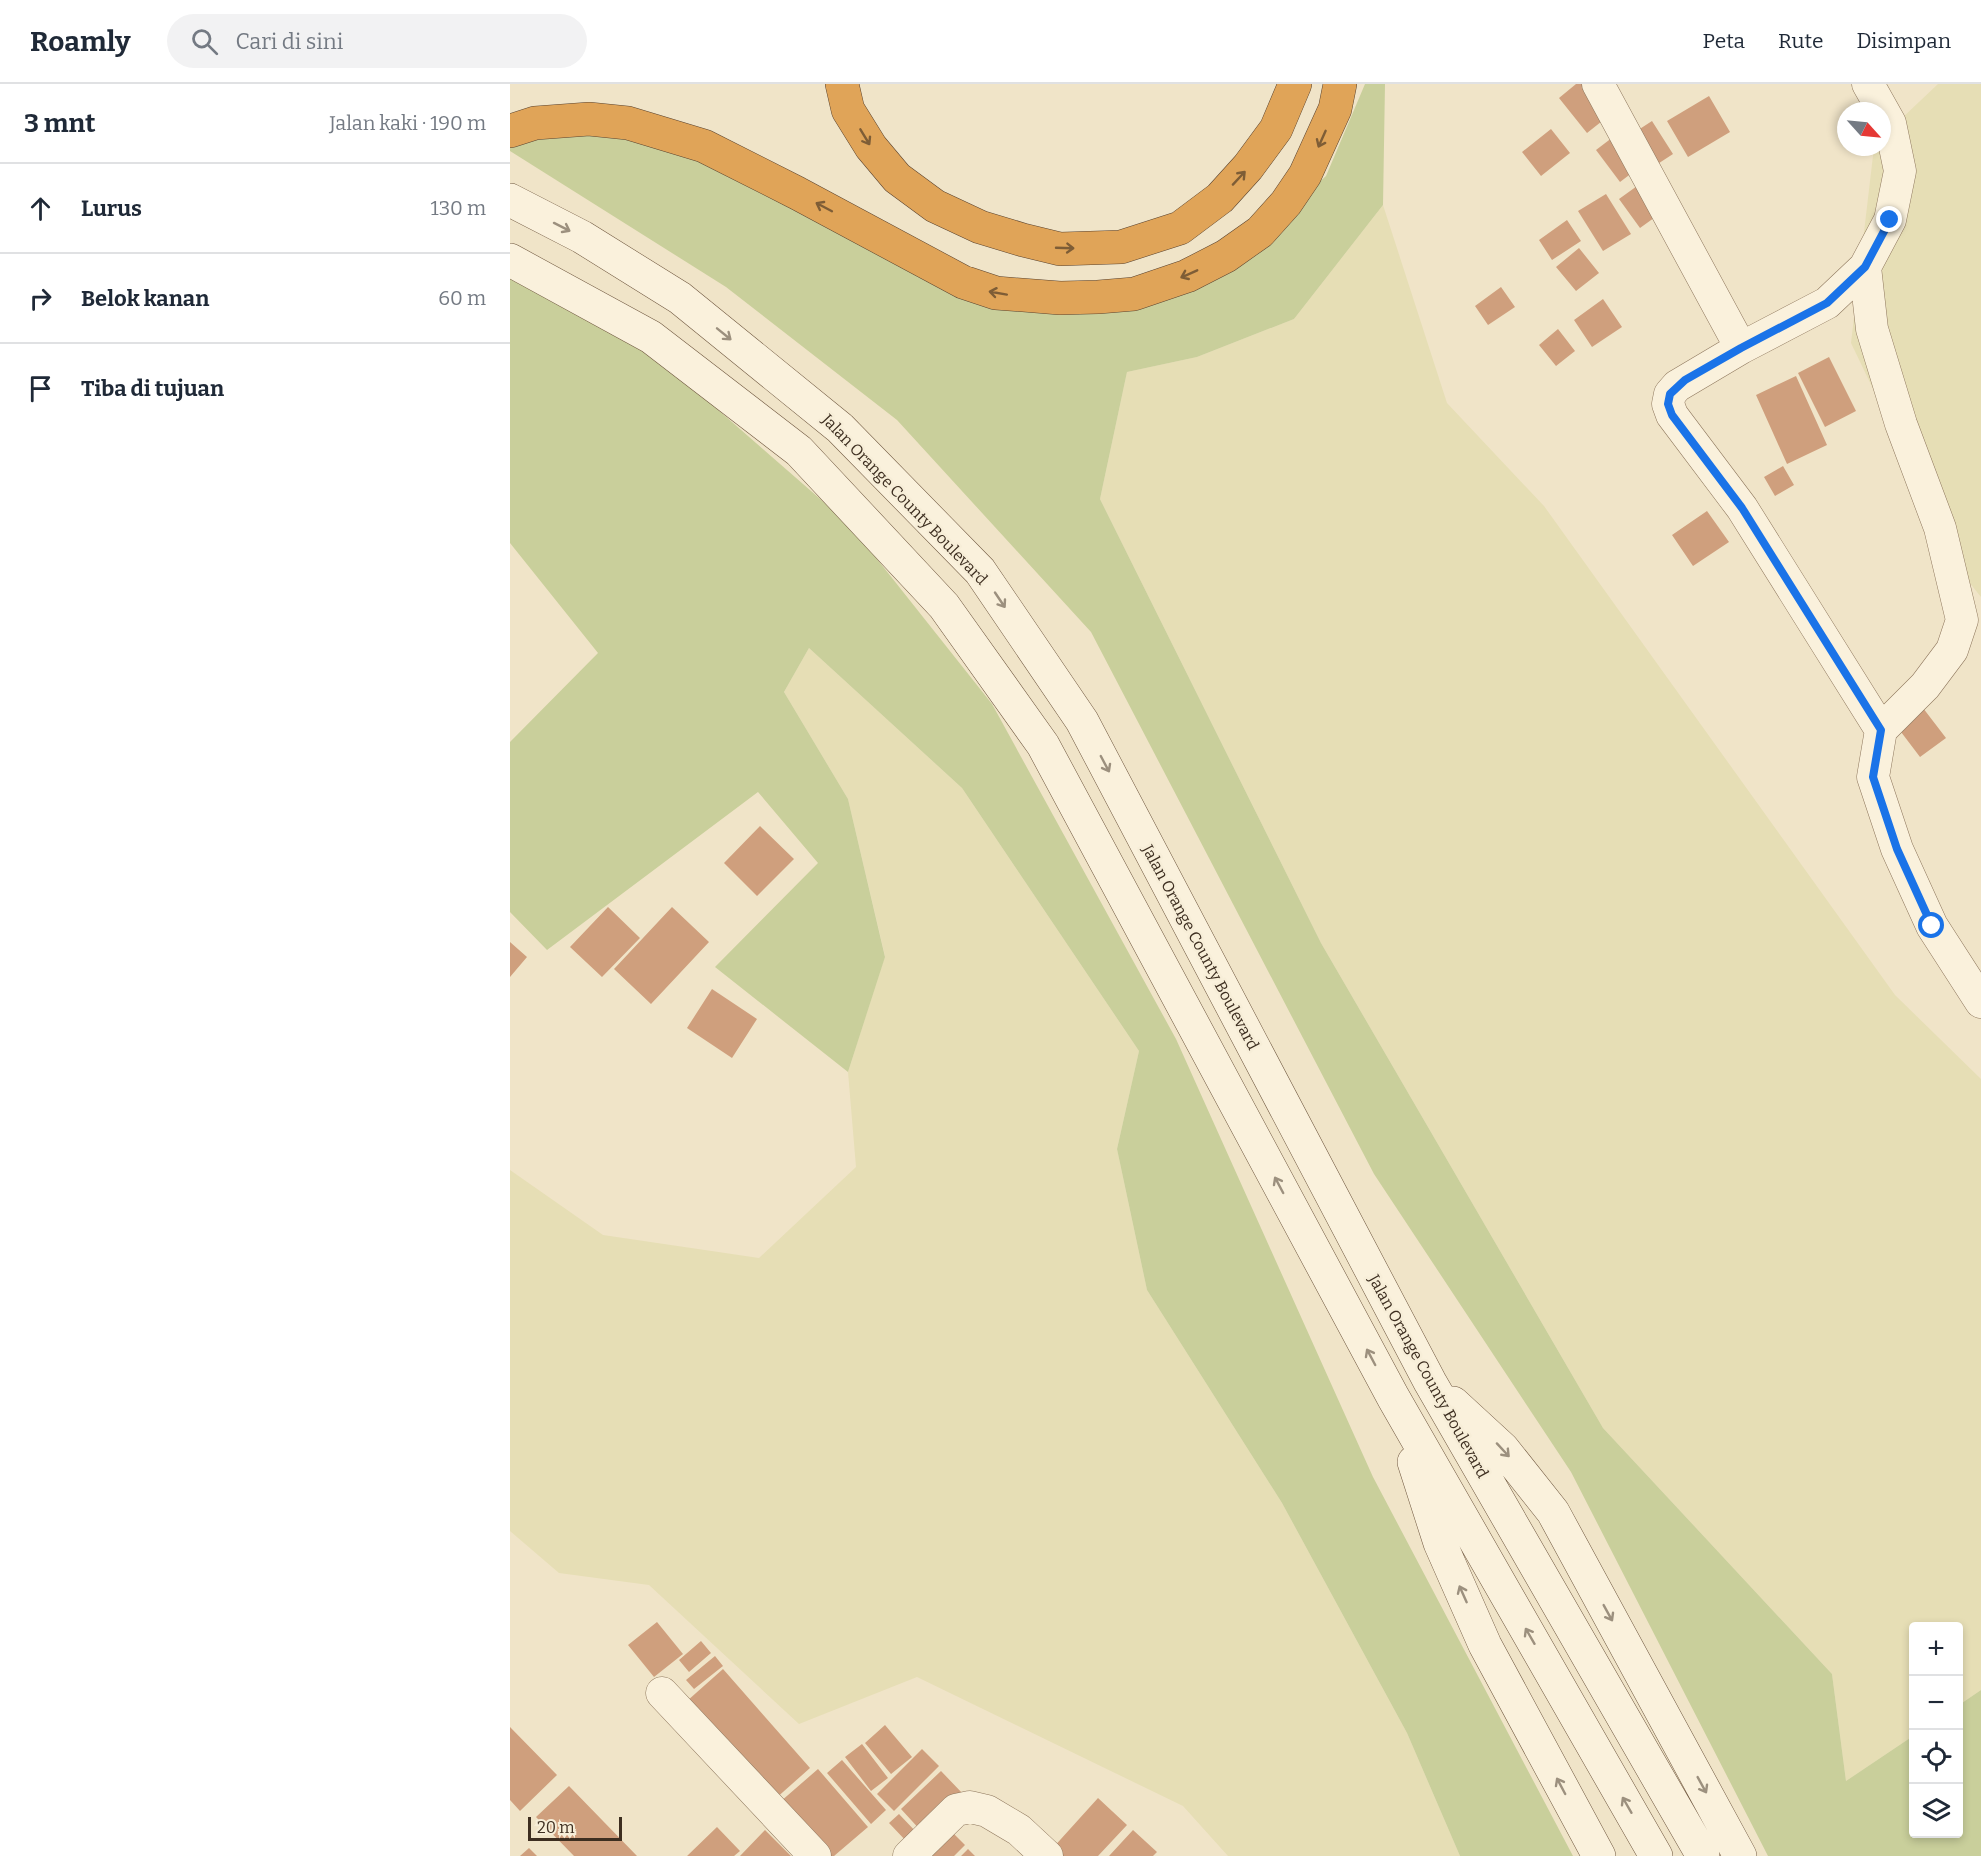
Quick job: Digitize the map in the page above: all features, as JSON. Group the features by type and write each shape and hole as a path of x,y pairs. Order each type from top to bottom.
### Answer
{"highway":[{"path":"842,84 848,110 870,147 897,178 935,206 980,227 1060,249 1121,247 1180,228 1220,198 1248,167 1276,129 1295,84"},
{"path":"510,131 535,123 588,119 628,123 704,146 963,282 996,293 1060,298 1098,297 1134,294 1187,276 1226,256 1260,232 1286,203 1305,175 1335,109 1340,84"}],"main road":[{"name":"Jalan Orange County Boulevard","path":"510,200 582,237 680,298 840,428 980,571 1082,722 1430,1382 1703,1856"},
{"path":"510,260 651,337 799,451 944,606 1042,745 1393,1397 1656,1856"},
{"path":"1430,1382 1503,1449 1553,1512 1740,1856"},
{"path":"1393,1397 1440,1543 1485,1645 1599,1856"}],"street":[{"path":"1598,84 1741,348"},
{"path":"1868,84 1890,123 1900,171 1890,220 1865,267 1827,303 1741,348 1677,386 1670,394 1668,404 1672,415 1742,508 1881,730"},
{"path":"1865,267 1872,329 1902,424 1940,528 1962,620 1953,650 1925,686 1881,730 1873,777 1897,849 1932,926 1981,1002"},
{"path":"663,1694 816,1856"},
{"path":"909,1856 956,1810 970,1807 987,1811 1019,1830 1047,1856"}],"shaded area":[{"path":"1938,84 1981,84 1981,597 1961,572 1851,343 1873,156 1891,156 1891,128"},
{"path":"1383,205 1447,403 1544,506 1895,995 1981,1079 1981,1690 1963,1702 1963,1622 1909,1622 1909,1739 1846,1781 1832,1674 1603,1428 1321,943 1100,499 1127,372 1197,357 1294,319"},
{"path":"809,648 962,788 1139,1051 1117,1149 1147,1290 1282,1503 1407,1733 1460,1856 1228,1856 1183,1806 917,1677 799,1724 649,1585 559,1573 510,1531 510,1170 603,1235 759,1258 856,1167 848,1072 885,956 848,799 784,692"}],"green space":[{"path":"1365,84 1385,84 1383,205 1294,319 1197,357 1127,372 1100,499 1321,943 1603,1428 1832,1674 1846,1781 1909,1739 1909,1838 1963,1838 1963,1702 1981,1690 1981,1856 1768,1856 1571,1472 1374,1174 1091,632 897,420 726,287 510,151 510,133 623,115 1020,301 1205,286 1326,176"},
{"path":"510,271 661,360 850,525 992,704 1176,1039 1373,1477 1573,1856 1460,1856 1407,1733 1282,1503 1147,1290 1117,1149 1139,1051 962,788 809,648 784,692 848,799 885,957 848,1072 715,967 818,863 758,792 547,950 510,912 510,742 598,653 510,543"}],"building":[{"path":"1576,84 1587,84 1611,114 1587,133 1559,98"},
{"path":"1709,96 1730,132 1688,157 1667,121"},
{"path":"1652,121 1673,154 1653,167 1632,134"},
{"path":"1551,129 1570,153 1541,176 1522,152"},
{"path":"1617,134 1641,166 1620,182 1596,150"},
{"path":"1644,181 1665,210 1640,228 1619,199"},
{"path":"1606,194 1631,234 1603,251 1578,211"},
{"path":"1567,220 1581,241 1552,260 1539,240"},
{"path":"1579,248 1599,273 1576,291 1556,267"},
{"path":"1501,287 1515,307 1488,325 1475,306"},
{"path":"1603,299 1622,327 1592,347 1574,320"},
{"path":"1558,329 1575,351 1556,366 1539,345"},
{"path":"1829,357 1856,411 1825,427 1798,373"},
{"path":"1796,376 1827,445 1787,464 1756,395"},
{"path":"1783,466 1794,485 1775,496 1764,477"},
{"path":"1707,511 1729,542 1693,566 1672,535"},
{"path":"1923,708 1946,738 1920,757 1898,728"},
{"path":"760,826 794,859 757,896 724,863"},
{"path":"608,907 640,938 602,977 570,947"},
{"path":"672,907 709,942 651,1004 614,969"},
{"path":"510,942 527,957 510,977"},
{"path":"712,989 757,1019 732,1058 687,1028"},
{"path":"657,1622 683,1654 654,1677 628,1645"},
{"path":"701,1641 711,1653 689,1672 679,1660"},
{"path":"715,1656 723,1666 694,1689 686,1680"},
{"path":"723,1669 810,1768 774,1800 687,1701"},
{"path":"885,1725 912,1757 891,1774 865,1743"},
{"path":"510,1727 557,1775 520,1811 510,1800"},
{"path":"862,1744 888,1778 871,1791 845,1757"},
{"path":"922,1749 939,1766 894,1811 877,1794"},
{"path":"842,1760 886,1810 871,1824 827,1773"},
{"path":"818,1769 868,1827 834,1856 826,1856 780,1802"},
{"path":"941,1771 964,1795 923,1833 901,1809"},
{"path":"569,1786 637,1856 574,1856 536,1817"},
{"path":"1098,1798 1127,1825 1098,1856 1058,1856 1051,1850"},
{"path":"899,1814 918,1834 908,1843 889,1823"},
{"path":"717,1827 740,1851 734,1856 687,1856"},
{"path":"947,1827 965,1845 954,1856 920,1856"},
{"path":"765,1830 791,1856 740,1856"},
{"path":"1133,1830 1157,1852 1153,1856 1109,1856"},
{"path":"529,1848 537,1856 520,1856"},
{"path":"968,1849 975,1856 961,1856"}],"route":[{"path":"1890,220 1865,267 1827,303 1685,380 1670,394 1668,404 1672,415 1742,508 1881,730 1873,777 1897,849 1932,926"}]}
